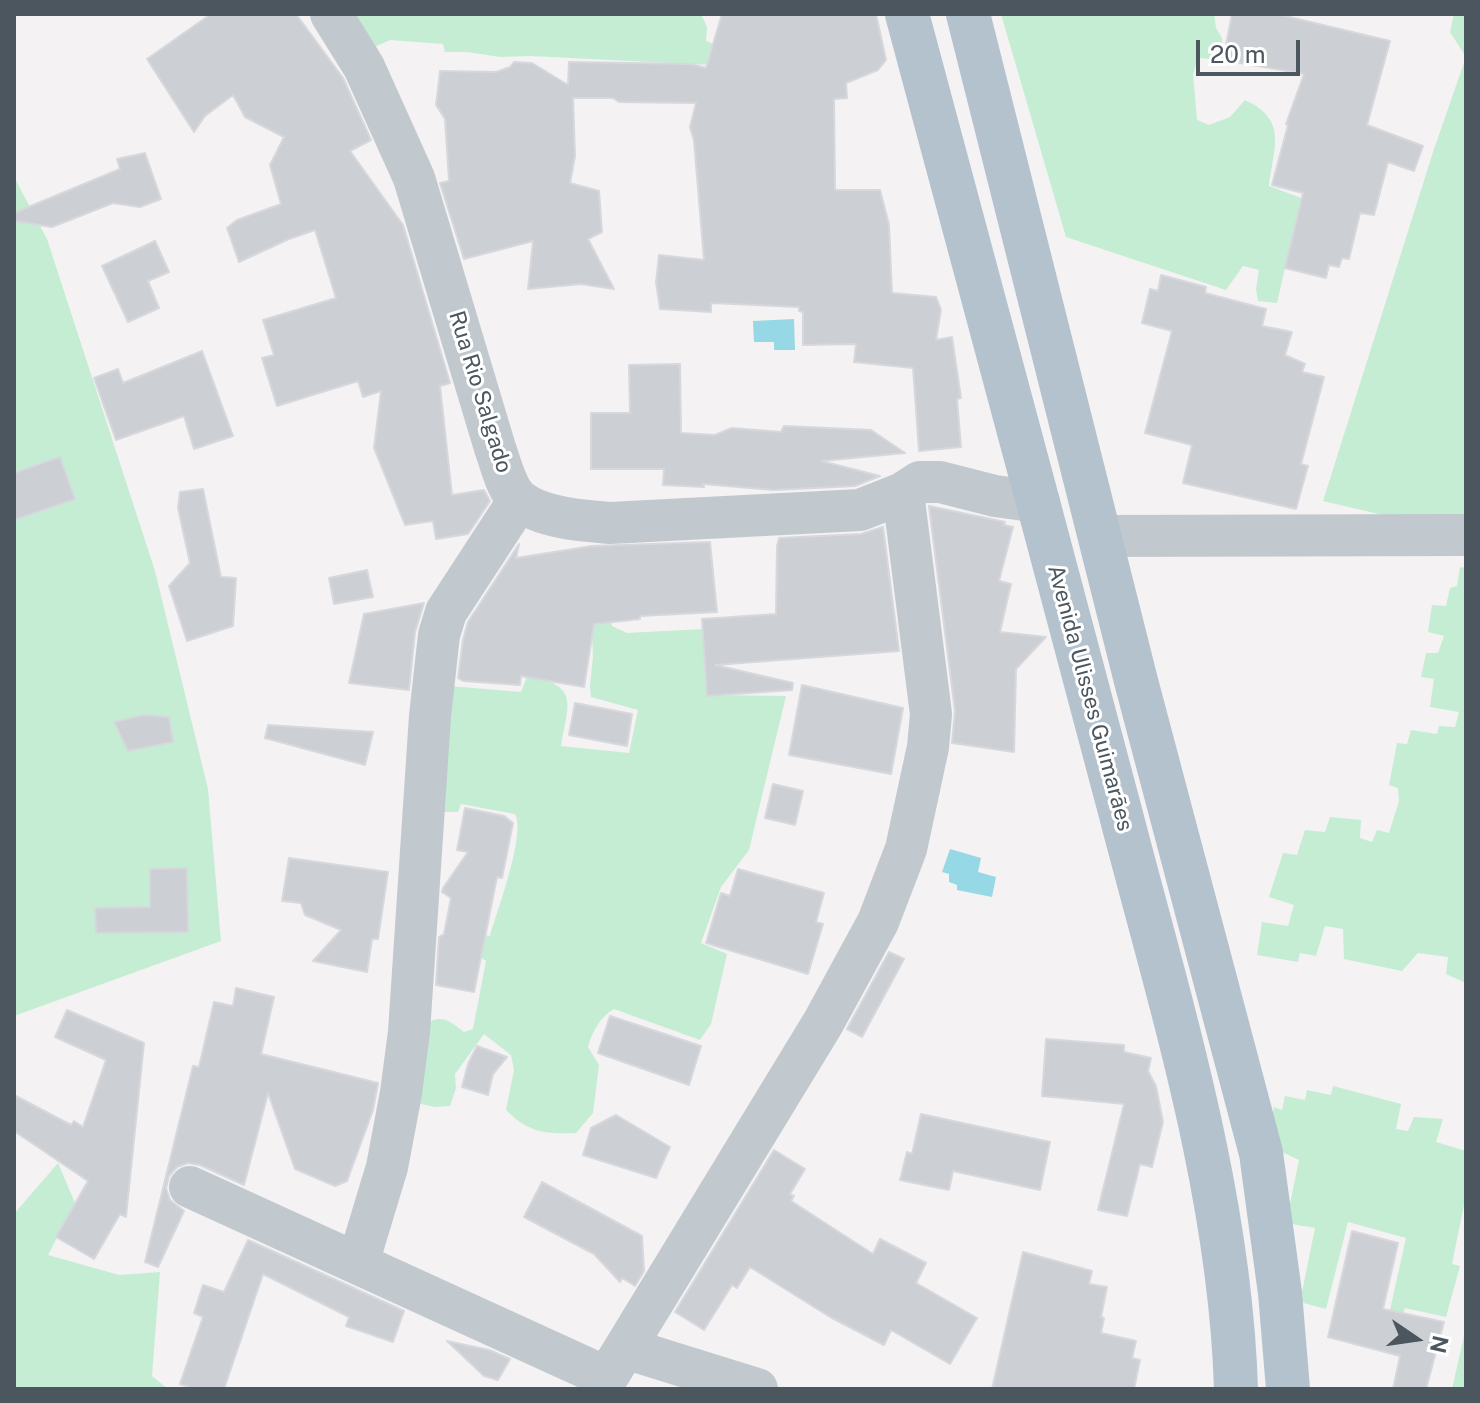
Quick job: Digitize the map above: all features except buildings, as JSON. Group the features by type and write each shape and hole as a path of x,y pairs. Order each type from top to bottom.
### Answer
{"main road":[{"name":"Avenida Ulisses Guimarães","path":"907,14 1194,1093 1228,1279 1236,1389"},
{"path":"968,14 1261,1153 1280,1293 1288,1389"}],"street":[{"name":"Rua Rio Salgado","path":"331,14 364,67 414,178 495,448 519,500 540,511 584,521 610,523 860,510 903,493 920,482 940,482 995,496 1039,502"},
{"path":"610,1371 823,1023 878,922 906,849 928,747 931,714 903,493"},
{"path":"358,1263 387,1167 409,1032 430,716 439,635 446,612 519,500"},
{"path":"1100,536 1466,535"},
{"path":"190,1187 610,1371 757,1389"}],"green space":[{"path":"346,14 701,14 707,27 706,41 714,44 711,65 500,57 445,52 443,44 390,40 370,49"},
{"path":"1001,14 1214,14 1216,28 1222,38 1223,60 1198,58 1193,74 1197,120 1209,125 1230,117 1245,100 1259,108 1273,126 1275,137 1269,186 1301,198 1277,303 1258,301 1259,270 1243,266 1226,290 1066,237"},
{"path":"1454,14 1466,14 1466,57 1450,32"},
{"path":"1466,57 1466,525 1443,529 1323,501"},
{"path":"14,177 47,239 155,571 208,789 221,941 14,1016"},
{"path":"606,559 612,626 627,633 704,629 708,695 786,696 749,850 721,887 701,943 727,954 711,1024 700,1040 614,1009 609,1012 597,1025 588,1047 599,1065 593,1113 576,1133 530,1128 506,1110 514,1070 511,1055 484,1034 455,1074 456,1088 450,1106 435,1107 408,1101 419,1026 443,1019 464,1032 473,1029 486,961 477,955 472,933 490,936 517,838 515,814 461,804 458,812 437,812 449,686 521,692 528,674 544,679 556,685 567,698 561,746 629,753 638,710 591,697 591,612"},
{"path":"1460,567 1466,568 1466,983 1446,974 1448,957 1418,953 1402,971 1344,959 1343,929 1325,926 1316,956 1300,953 1298,962 1257,955 1262,922 1288,926 1294,905 1269,897 1283,853 1297,855 1305,830 1325,832 1330,817 1361,820 1360,838 1372,842 1377,830 1389,833 1399,801 1398,788 1389,785 1397,743 1407,744 1411,730 1437,734 1439,726 1455,727 1459,712 1430,707 1434,679 1421,677 1426,653 1438,653 1444,636 1428,632 1432,605 1446,606 1450,588 1457,586"},
{"path":"1333,1086 1401,1104 1396,1129 1408,1131 1414,1117 1443,1119 1436,1142 1466,1151 1466,1195 1452,1264 1460,1266 1446,1317 1405,1308 1399,1326 1387,1323 1406,1238 1348,1222 1326,1309 1300,1302 1315,1228 1286,1223 1299,1160 1267,1145 1274,1107 1282,1110 1285,1096 1305,1100 1307,1090 1331,1095"},
{"path":"58,1163 75,1203 48,1255 119,1275 160,1272 152,1376 168,1389 14,1389 14,1214"},
{"path":"1466,1327 1466,1389 1452,1389"}],"water":[{"path":"794,319 795,350 774,350 774,342 754,342 753,321"},
{"path":"950,849 981,858 978,872 996,877 992,897 957,890 957,885 949,882 949,874 942,872"}]}
